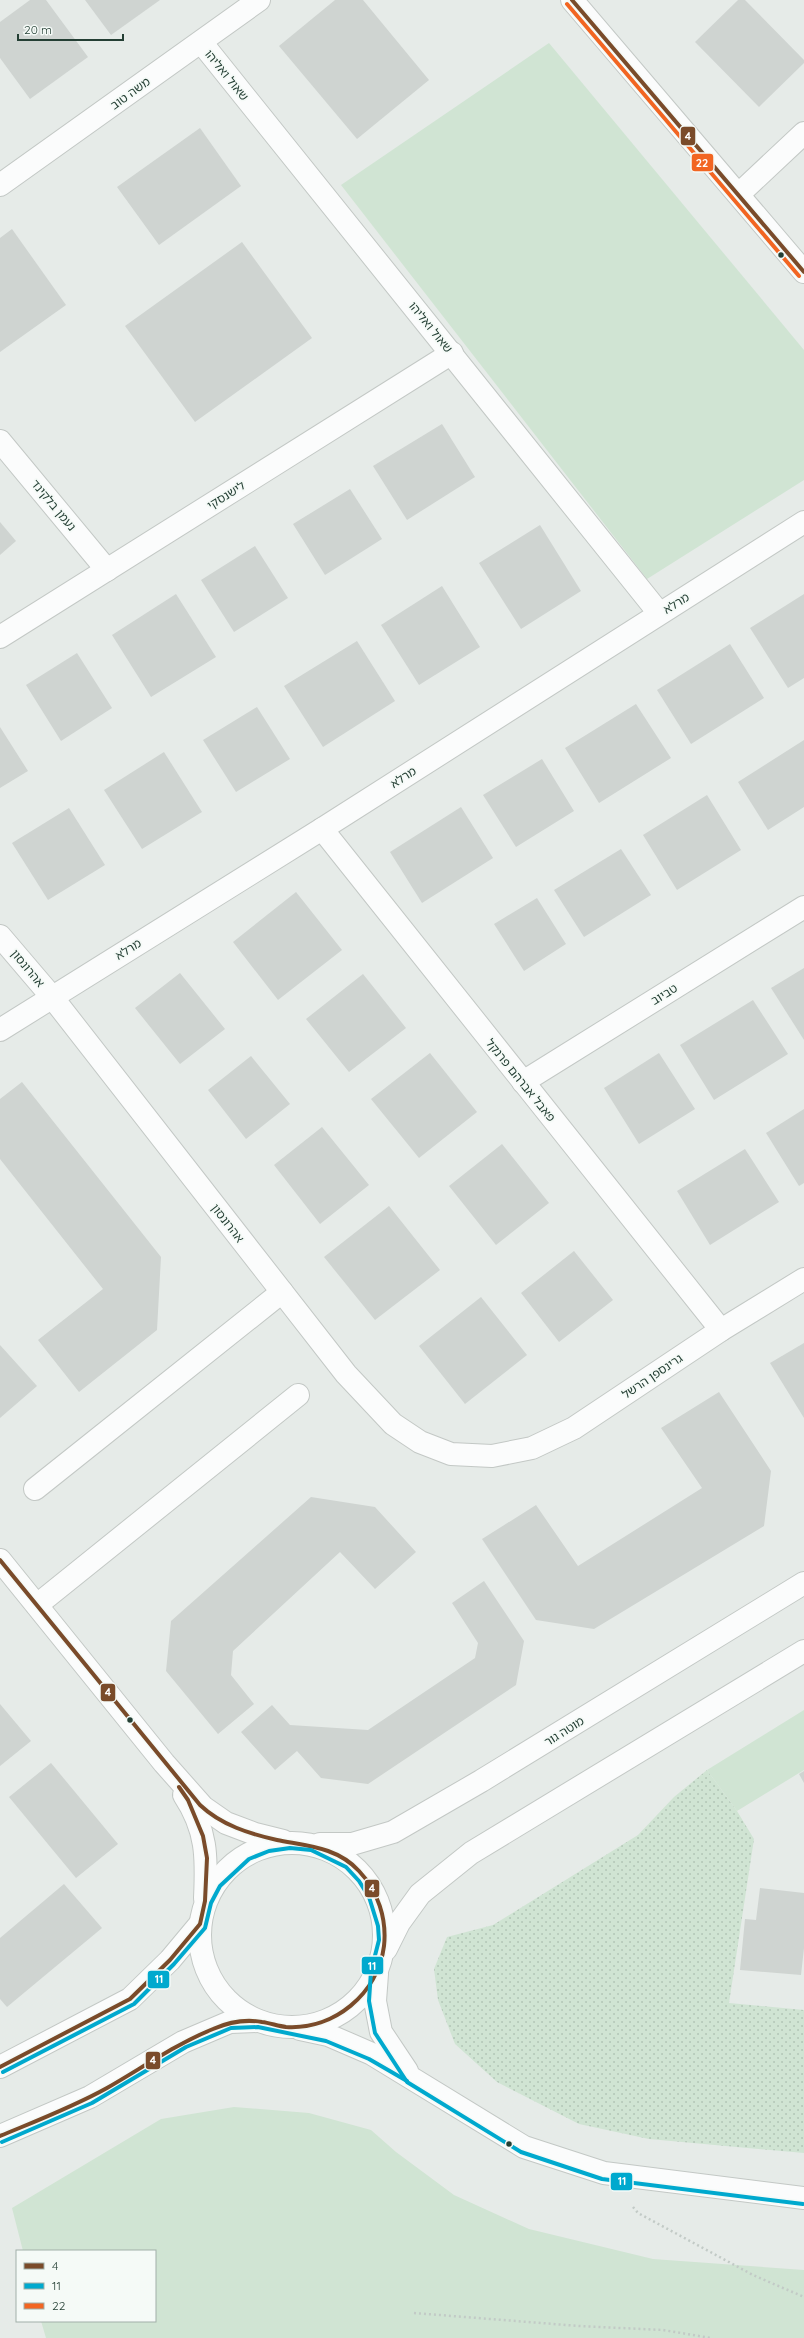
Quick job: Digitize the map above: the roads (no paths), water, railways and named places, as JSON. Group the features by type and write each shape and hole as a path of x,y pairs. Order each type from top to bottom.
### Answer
{"street":[{"name":"משה טוב","path":"0,185 259,0"},
{"path":"572,0 804,272"},
{"name":"שאול ואליהו","path":"201,42 659,613"},
{"path":"739,194 804,133"},
{"name":"לישנסקי","path":"0,637 452,354"},
{"name":"נעמן בלקינד","path":"0,441 107,570"},
{"name":"מרלא","path":"0,1030 322,829 804,522"},
{"name":"פאבל אברהם פרנקל","path":"322,829 721,1330"},
{"name":"טביוב","path":"523,1082 804,907"},
{"name":"אהרונסון","path":"0,936 52,997 346,1374 393,1424 420,1442 451,1454 492,1456"},
{"name":"גרינספן הרשל","path":"492,1456 532,1448 574,1428 721,1330 804,1279"},
{"path":"35,1489 282,1292"},
{"path":"37,1605 298,1396"},
{"path":"0,1560 164,1763 203,1807 226,1823 255,1834 290,1842 312,1844 336,1854 350,1862 369,1883 381,1909 384,1925 375,2001 381,2032 411,2076"},
{"name":"מוטה גור","path":"312,1844 352,1844 393,1832 481,1781 804,1584"},
{"path":"289,2027 322,2022 346,2010 369,1986 399,1923 420,1894 471,1853 804,1651"},
{"path":"164,1763 188,1800 203,1836 207,1858 205,1901 199,1937 202,1959 210,1978 230,2003 258,2020"},
{"path":"205,1901 221,1874 246,1854 267,1846 290,1842"},
{"path":"0,2067 130,1999 170,1960 200,1924"},
{"path":"0,2136 90,2097 183,2042 230,2022 258,2020 328,2035 372,2054 411,2076 524,2147 604,2173 804,2198"}]}
